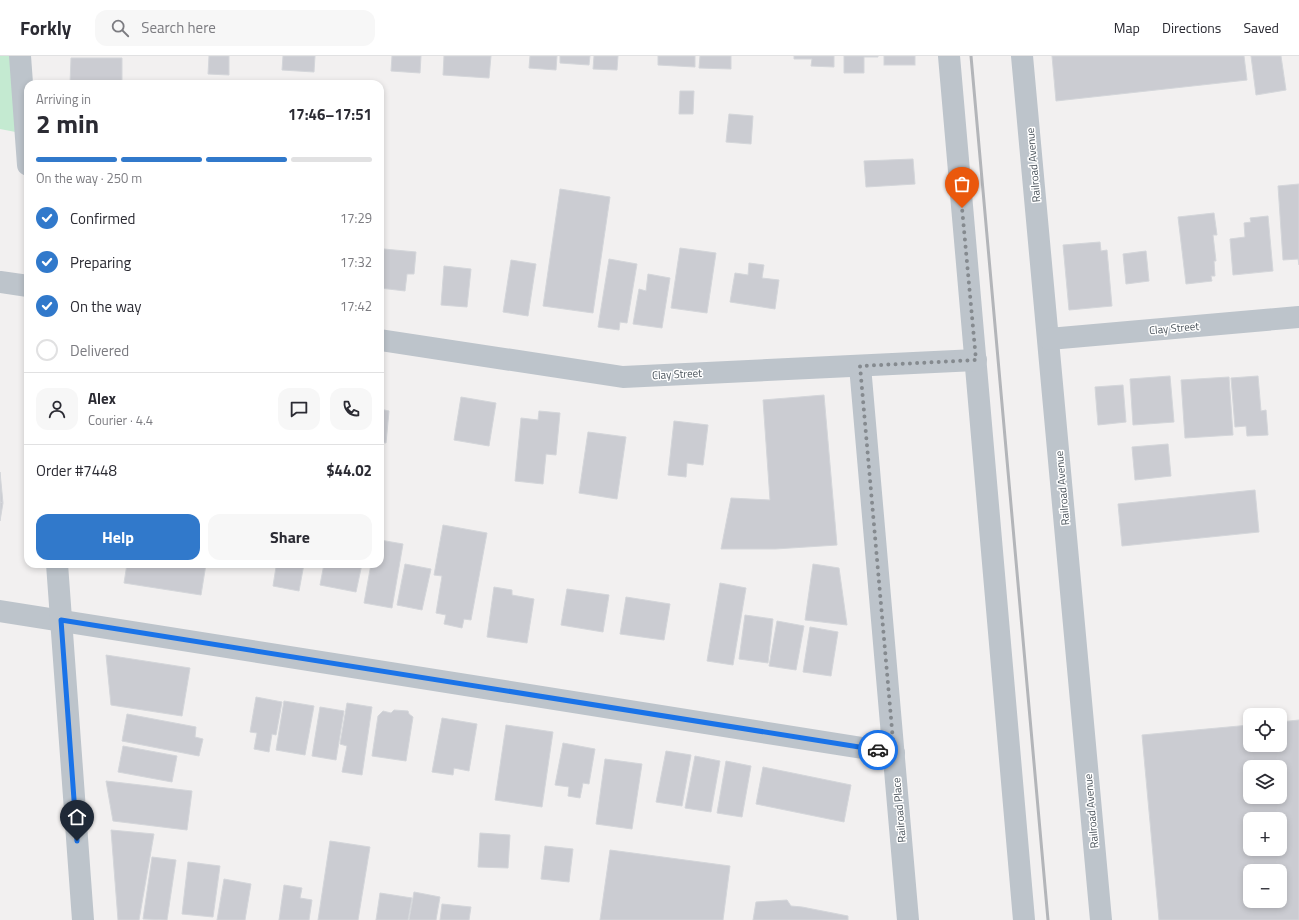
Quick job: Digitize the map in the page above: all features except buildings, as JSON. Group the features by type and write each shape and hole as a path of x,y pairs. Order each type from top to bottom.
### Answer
{"street":[{"path":"20,56 24,110"},
{"path":"949,56 1024,920"},
{"name":"Railroad Avenue","path":"1022,56 1101,920"},
{"path":"0,282 24,285"},
{"name":"Clay Street","path":"1049,339 1299,317"},
{"name":"Clay Street","path":"384,341 623,377 976,360"},
{"name":"Railroad Place","path":"860,366 908,920"},
{"path":"57,568 83,920"},
{"path":"0,611 894,752"}],"green space":[{"path":"0,56 23,56 24,134 0,129"}],"railway":[{"path":"971,56 1048,920"}],"way so far":[{"path":"878,750 894,752 860,366 976,360 962,208"}],"route":[{"path":"77,841 61,620 878,750"}]}
